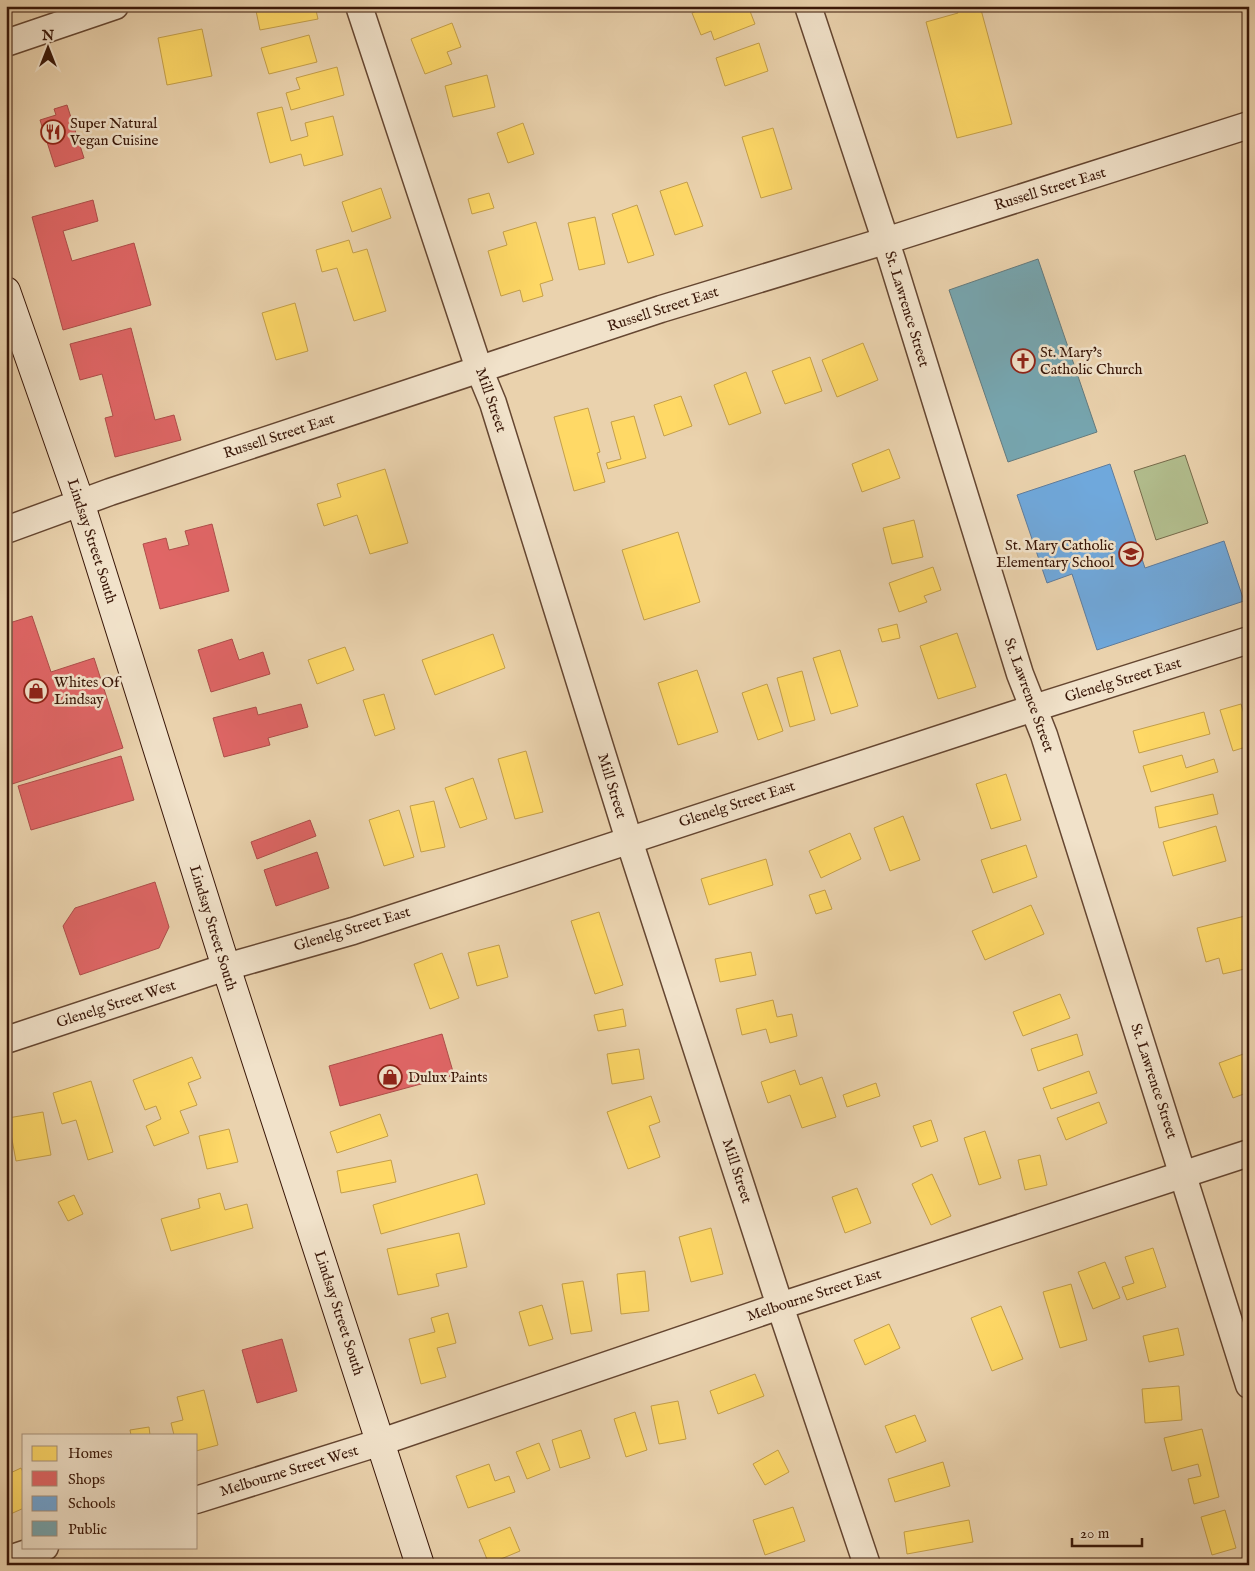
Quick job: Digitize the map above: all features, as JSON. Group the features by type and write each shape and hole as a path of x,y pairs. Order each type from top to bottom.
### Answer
{"main road":[{"name":"Lindsay Street South","path":"6,291 80,502 226,967 420,1565"}],"street":[{"path":"6,43 115,6"},
{"name":"Mill Street","path":"360,6 493,404 629,840 780,1306 867,1565"},
{"name":"St. Lawrence Street","path":"808,6 874,209 886,240 1020,674 1044,735 1249,1385"},
{"name":"Russell Street East","path":"6,530 80,502 661,309 1249,125"},
{"name":"Glenelg Street East","path":"226,967 353,931 1033,708 1249,640"},
{"name":"Glenelg Street West","path":"6,1040 226,967"},
{"name":"Melbourne Street East","path":"381,1442 780,1306 1249,1153"},
{"name":"Melbourne Street West","path":"198,1499 381,1442"},
{"path":"6,1560 43,1548"}],"green space":[{"path":"1185,455 1208,523 1156,540 1134,471"}],"building: Homes":[{"path":"255,6 315,6 318,19 260,30"},
{"path":"709,6 748,6 755,24 714,40 711,31 701,35 692,13"},
{"path":"956,6 980,6 1012,124 957,138 926,22 958,13"},
{"path":"452,23 461,47 447,52 452,64 425,74 411,39"},
{"path":"202,29 212,76 167,85 158,38"},
{"path":"309,35 317,62 269,74 261,48"},
{"path":"759,43 768,71 725,86 716,58"},
{"path":"337,67 344,95 291,110 286,93 300,89 296,78"},
{"path":"487,75 495,107 453,117 445,86"},
{"path":"282,107 291,141 308,136 305,123 333,116 343,155 304,166 301,154 270,163 257,113"},
{"path":"523,123 534,154 508,163 497,133"},
{"path":"773,128 792,189 761,198 742,137"},
{"path":"687,182 703,226 675,235 660,191"},
{"path":"381,188 391,218 352,232 342,202"},
{"path":"489,193 494,208 472,214 468,199"},
{"path":"637,205 654,255 628,263 612,214"},
{"path":"595,217 605,264 579,270 568,223"},
{"path":"536,222 553,280 540,284 543,296 523,302 520,290 501,296 488,251 507,245 503,232"},
{"path":"349,240 353,253 367,249 386,311 354,321 337,268 322,272 316,250"},
{"path":"295,303 308,351 276,360 262,313"},
{"path":"863,343 878,380 837,397 822,360"},
{"path":"810,357 822,391 785,404 772,371"},
{"path":"746,372 761,413 729,425 714,385"},
{"path":"681,396 692,426 664,436 654,405"},
{"path":"588,408 600,452 597,453 605,482 574,491 554,417"},
{"path":"634,416 646,458 608,469 606,463 621,459 611,422"},
{"path":"889,449 900,478 862,492 852,464"},
{"path":"385,469 408,543 370,554 357,515 324,526 317,504 341,497 337,484"},
{"path":"914,520 923,557 892,564 883,528"},
{"path":"678,532 700,602 644,620 622,550"},
{"path":"933,567 941,590 924,596 927,602 899,612 889,583"},
{"path":"897,624 900,638 882,642 878,629"},
{"path":"957,633 976,687 938,699 920,646"},
{"path":"493,634 505,668 435,695 422,660"},
{"path":"345,647 354,670 317,684 308,660"},
{"path":"840,650 858,706 831,714 813,658"},
{"path":"697,670 718,732 678,745 658,683"},
{"path":"802,671 815,720 790,727 777,678"},
{"path":"767,684 783,731 758,740 742,693"},
{"path":"384,694 395,729 375,736 363,700"},
{"path":"1241,704 1249,730 1249,746 1233,751 1220,710"},
{"path":"1204,712 1210,734 1139,753 1133,731"},
{"path":"526,751 543,812 515,819 498,759"},
{"path":"1182,755 1186,768 1214,759 1218,772 1151,792 1143,766"},
{"path":"1006,774 1021,820 991,829 976,784"},
{"path":"473,778 487,819 460,828 445,788"},
{"path":"1213,794 1218,814 1159,828 1155,807"},
{"path":"434,801 445,847 421,852 410,806"},
{"path":"399,810 414,857 384,866 369,820"},
{"path":"903,816 920,860 890,871 874,828"},
{"path":"1216,826 1226,861 1173,876 1163,842"},
{"path":"850,833 861,859 821,878 809,851"},
{"path":"1026,845 1037,877 993,893 981,860"},
{"path":"766,859 773,885 709,905 701,879"},
{"path":"825,890 832,909 816,914 809,895"},
{"path":"1031,905 1044,934 985,960 972,931"},
{"path":"599,912 623,985 595,994 571,921"},
{"path":"1249,915 1249,968 1223,974 1219,958 1206,962 1197,928"},
{"path":"499,945 508,977 477,986 468,953"},
{"path":"751,952 756,975 720,982 715,959"},
{"path":"442,953 459,998 430,1009 414,964"},
{"path":"1060,994 1070,1018 1023,1036 1013,1012"},
{"path":"773,1000 777,1017 792,1014 797,1036 770,1043 766,1029 742,1035 736,1009"},
{"path":"623,1009 626,1026 598,1031 594,1015"},
{"path":"1077,1034 1083,1055 1038,1071 1031,1049"},
{"path":"639,1049 644,1079 612,1084 607,1054"},
{"path":"1246,1053 1249,1061 1249,1092 1233,1098 1219,1063"},
{"path":"192,1057 201,1078 188,1083 197,1105 180,1111 189,1133 154,1146 146,1126 161,1119 156,1106 145,1110 133,1080"},
{"path":"795,1070 800,1085 822,1077 836,1117 802,1128 790,1095 768,1103 761,1082"},
{"path":"1089,1071 1097,1093 1051,1109 1043,1088"},
{"path":"91,1081 113,1152 88,1160 76,1120 62,1124 53,1093"},
{"path":"876,1083 880,1096 847,1107 843,1095"},
{"path":"651,1096 660,1122 649,1126 660,1157 628,1169 607,1112"},
{"path":"1099,1102 1107,1123 1066,1140 1057,1118"},
{"path":"43,1112 51,1155 16,1161 8,1118"},
{"path":"380,1114 388,1136 337,1153 330,1132"},
{"path":"931,1120 938,1141 921,1147 913,1126"},
{"path":"229,1129 238,1162 207,1169 199,1136"},
{"path":"985,1131 1001,1178 979,1185 964,1138"},
{"path":"1040,1155 1047,1185 1025,1190 1018,1160"},
{"path":"391,1160 396,1182 341,1193 337,1171"},
{"path":"477,1174 485,1204 381,1234 373,1205"},
{"path":"932,1174 951,1216 931,1225 912,1184"},
{"path":"857,1188 871,1223 845,1233 832,1197"},
{"path":"220,1193 225,1210 247,1204 253,1228 171,1251 161,1219 200,1208 198,1199"},
{"path":"74,1195 83,1214 68,1221 58,1202"},
{"path":"711,1228 723,1274 691,1282 679,1237"},
{"path":"459,1233 467,1267 436,1274 439,1286 398,1295 387,1249"},
{"path":"1153,1248 1166,1287 1127,1300 1122,1287 1134,1283 1125,1257"},
{"path":"1105,1262 1120,1298 1093,1309 1078,1272"},
{"path":"645,1271 649,1311 621,1314 617,1274"},
{"path":"583,1281 592,1331 571,1334 562,1284"},
{"path":"1071,1284 1087,1340 1060,1348 1043,1292"},
{"path":"542,1305 553,1339 529,1346 519,1312"},
{"path":"1001,1306 1023,1359 992,1371 971,1318"},
{"path":"448,1313 456,1343 437,1348 446,1377 421,1384 409,1339 435,1332 431,1318"},
{"path":"889,1324 900,1348 865,1365 854,1340"},
{"path":"1178,1328 1184,1355 1149,1362 1143,1336"},
{"path":"755,1374 764,1396 718,1414 710,1391"},
{"path":"1179,1386 1182,1420 1145,1423 1142,1389"},
{"path":"204,1390 218,1445 198,1450 198,1434 174,1434 171,1423 183,1420 177,1397"},
{"path":"678,1401 686,1439 659,1444 651,1406"},
{"path":"635,1412 647,1450 626,1457 614,1419"},
{"path":"915,1415 926,1441 896,1453 885,1426"},
{"path":"149,1427 150,1434 131,1434 130,1430"},
{"path":"1202,1429 1219,1497 1194,1504 1188,1479 1201,1476 1198,1464 1172,1471 1164,1438"},
{"path":"581,1430 590,1458 560,1468 552,1440"},
{"path":"539,1443 550,1470 527,1479 516,1452"},
{"path":"778,1450 789,1472 765,1485 753,1464"},
{"path":"943,1462 950,1486 895,1502 888,1479"},
{"path":"489,1464 495,1481 509,1476 515,1492 468,1508 456,1476"},
{"path":"21,1468 22,1470 22,1509 6,1516 6,1475"},
{"path":"793,1507 805,1541 765,1555 753,1520"},
{"path":"1225,1510 1236,1548 1212,1555 1201,1517"},
{"path":"969,1520 973,1542 907,1554 904,1532"},
{"path":"510,1527 520,1551 489,1564 479,1540"}],"building: Shops":[{"path":"6,6 28,6 6,12"},
{"path":"67,105 84,158 55,167 40,120 56,115 54,109"},
{"path":"93,200 98,221 63,231 72,261 134,243 151,305 63,330 32,217"},
{"path":"131,328 155,420 174,415 181,440 115,457 105,418 113,416 102,374 80,380 70,344"},
{"path":"212,524 229,591 160,609 143,544 166,538 169,550 189,545 185,531"},
{"path":"32,616 51,672 94,658 123,748 6,786 6,624"},
{"path":"232,639 239,660 263,652 270,674 211,692 198,650"},
{"path":"301,704 308,727 268,738 270,745 224,757 213,718 256,707 258,715"},
{"path":"121,756 134,800 31,830 18,786"},
{"path":"310,820 316,836 257,859 251,842"},
{"path":"317,852 329,888 276,906 264,870"},
{"path":"155,882 169,927 159,948 80,975 63,926 75,908"},
{"path":"442,1034 454,1075 340,1106 329,1066"},
{"path":"282,1339 297,1391 257,1403 242,1350"}],"building: Schools":[{"path":"1110,464 1145,568 1224,541 1244,601 1097,650 1072,574 1047,583 1017,495"}],"building: Public":[{"name":"St. Mary's Catholic Church","path":"1038,259 1097,432 1008,462 949,290"}],"place":[{"name":"Super Natural Vegan Cuisine","path":"53,132"},
{"name":"St. Mary's Catholic Church","path":"1023,361"},
{"name":"St. Mary Catholic Elementary School","path":"1131,554"},
{"name":"Whites Of Lindsay","path":"36,691"},
{"name":"Dulux Paints","path":"390,1077"}]}
